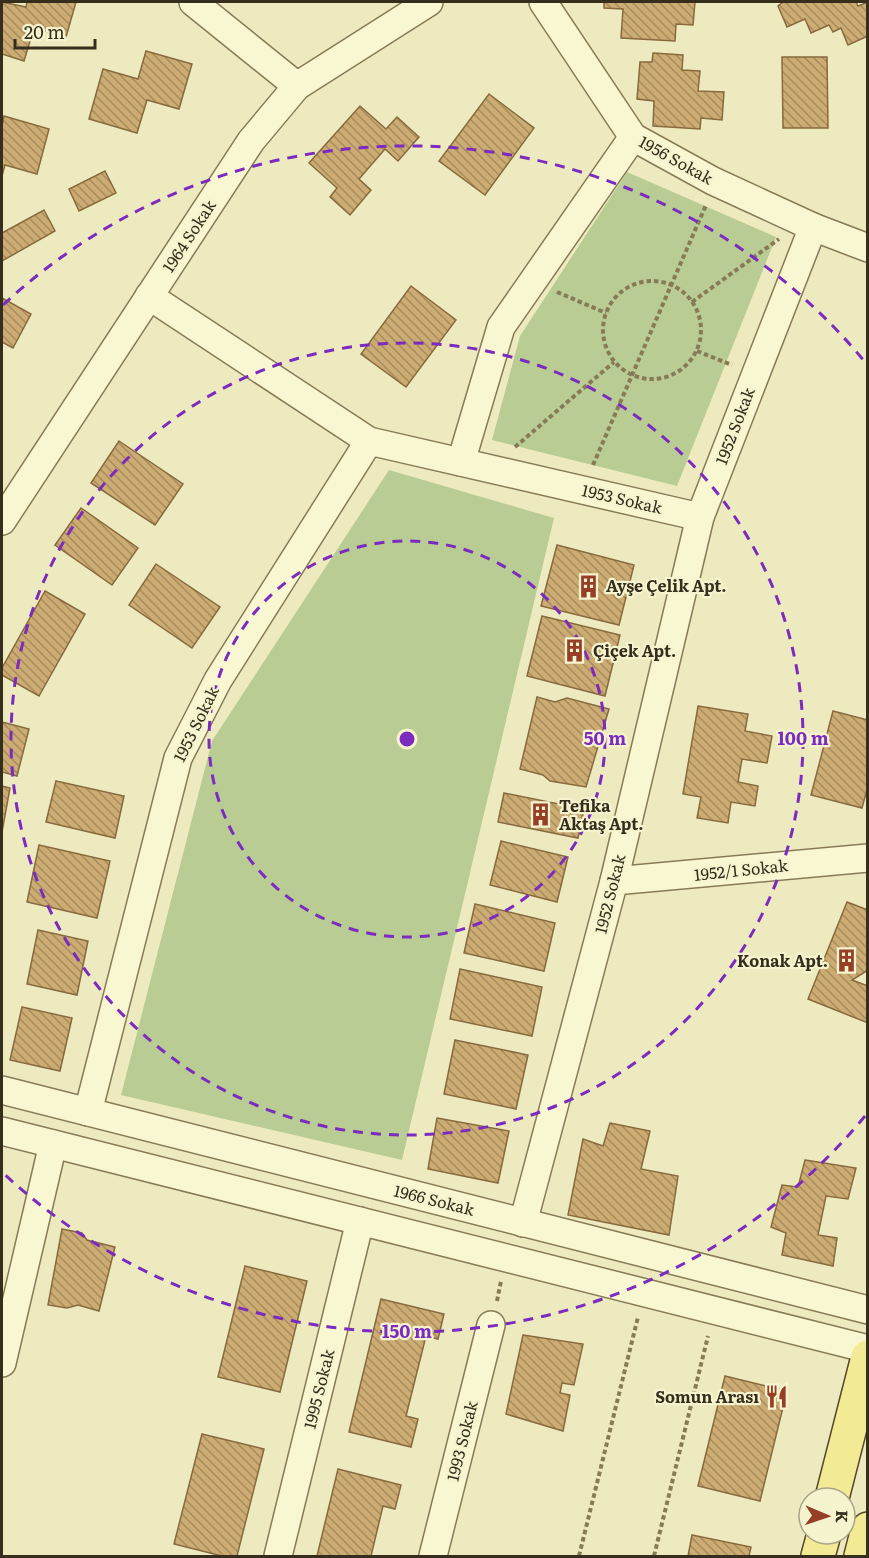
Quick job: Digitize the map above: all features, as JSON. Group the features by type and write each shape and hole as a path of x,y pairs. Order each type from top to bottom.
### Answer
{"main road":[{"path":"835,1486 867,1357"},
{"path":"861,1557 867,1529"}],"street":[{"path":"193,2 297,86"},
{"name":"1964 Sokak","path":"2,521 251,141 297,86 429,2"},
{"name":"1956 Sokak","path":"543,2 633,137 713,181 813,227 867,248"},
{"path":"461,462 501,327 633,137"},
{"name":"1952 Sokak","path":"523,1223 614,880 700,517 813,227"},
{"name":"1953 Sokak","path":"149,296 369,441 700,517"},
{"name":"1953 Sokak","path":"88,1112 178,758 218,680 369,441"},
{"name":"1952/1 Sokak","path":"614,880 867,858"},
{"name":"1966 Sokak","path":"2,1090 867,1310"},
{"path":"2,1131 867,1349"},
{"path":"2,1363 53,1144"},
{"name":"1995 Sokak","path":"278,1557 360,1221"},
{"name":"1993 Sokak","path":"433,1557 491,1325"}],"path":[{"path":"591,468 709,199"},
{"path":"692,302 783,237"},
{"path":"535,278 547,288 606,313"},
{"path":"656,280 670,284 685,293 701,321 701,338 697,351 685,367 671,376 654,380 631,375 614,362 605,345 603,329 606,313 613,299 625,288 640,282 656,280"},
{"path":"697,351 733,366"},
{"path":"510,451 614,362"},
{"path":"579,1557 638,1316"},
{"path":"654,1557 708,1332"}],"green space":[{"path":"627,172 776,237 677,486 492,440 520,336"},
{"path":"389,470 554,518 402,1160 121,1095 212,741"}],"building":[{"path":"2,2 26,7 27,2 76,2 66,37 34,28 24,61 2,54"},
{"path":"604,2 695,2 693,25 676,24 675,41 621,38 623,9 604,8"},
{"path":"783,2 856,2 858,6 868,2 868,36 848,45 841,28 833,32 829,25 811,33 805,19 787,27 778,6"},
{"path":"146,51 192,64 179,109 147,100 137,133 89,119 103,69 138,79"},
{"path":"653,53 683,55 682,70 700,71 698,91 724,92 722,120 701,118 700,129 653,126 654,101 637,99 640,62 652,62"},
{"path":"782,57 827,57 828,128 783,128"},
{"path":"489,94 534,128 485,195 439,161"},
{"path":"360,106 386,129 397,117 419,137 398,161 385,149 359,179 371,190 350,215 330,197 337,188 309,163"},
{"path":"4,116 49,129 37,174 5,165 2,176"},
{"path":"105,171 116,193 79,211 69,189"},
{"path":"44,210 55,231 2,261 2,233"},
{"path":"411,286 456,320 406,387 361,354"},
{"path":"2,298 31,314 13,348 2,342"},
{"path":"119,441 183,484 155,525 91,483"},
{"path":"81,508 138,548 112,585 55,545"},
{"name":"Ayşe Çelik Apt.","path":"557,545 634,565 619,625 541,606"},
{"path":"156,564 220,607 192,648 129,605"},
{"path":"45,591 85,614 39,696 2,675 2,668"},
{"name":"Çiçek Apt.","path":"542,616 620,635 605,696 527,676"},
{"path":"537,697 555,702 567,698 609,709 586,787 550,781 543,775 520,769"},
{"path":"698,706 748,714 745,731 772,736 767,763 742,759 738,782 758,786 755,806 731,802 728,823 697,818 701,797 683,794"},
{"path":"833,711 868,720 868,786 862,808 811,795"},
{"path":"2,722 29,729 17,776 2,772"},
{"path":"56,781 124,796 115,838 46,822"},
{"path":"2,786 10,788 2,832"},
{"name":"Tefika Aktaş Apt.","path":"504,793 584,809 578,838 498,822"},
{"path":"501,841 568,857 557,902 490,885"},
{"path":"39,845 110,861 97,918 27,902"},
{"name":"Konak Apt.","path":"847,902 868,910 868,970 852,980 868,986 868,1023 808,999"},
{"path":"475,904 555,923 544,971 464,953"},
{"path":"38,930 88,941 77,995 27,984"},
{"path":"460,969 542,987 532,1036 450,1019"},
{"path":"22,1007 72,1018 60,1071 10,1060"},
{"path":"455,1040 528,1055 516,1109 444,1094"},
{"path":"437,1118 509,1131 498,1183 428,1169"},
{"path":"610,1123 650,1131 641,1169 678,1176 669,1235 568,1215 583,1139 603,1146"},
{"path":"805,1160 856,1168 848,1199 826,1196 818,1235 837,1238 833,1266 782,1255 786,1233 771,1227 782,1185 798,1187"},
{"path":"62,1229 82,1233 87,1240 115,1247 99,1311 78,1305 67,1308 48,1305"},
{"path":"245,1266 307,1281 280,1392 218,1377"},
{"path":"381,1299 444,1314 438,1339 426,1336 406,1416 418,1419 411,1447 349,1432"},
{"path":"523,1335 583,1344 574,1385 562,1383 560,1393 570,1395 563,1431 506,1414"},
{"path":"725,1376 787,1391 760,1501 698,1486"},
{"path":"202,1434 264,1449 237,1556 222,1556 174,1544"},
{"path":"338,1469 401,1485 395,1509 383,1506 371,1556 317,1556"},
{"path":"692,1535 751,1547 749,1556 688,1556"}],"place":[{"name":"Ayşe Çelik Apt.","path":"588,586"},
{"name":"Çiçek Apt.","path":"575,651"},
{"name":"Tefika Aktaş Apt.","path":"541,815"},
{"name":"Konak Apt.","path":"846,961"},
{"name":"Somun Arası","path":"777,1397"}]}
